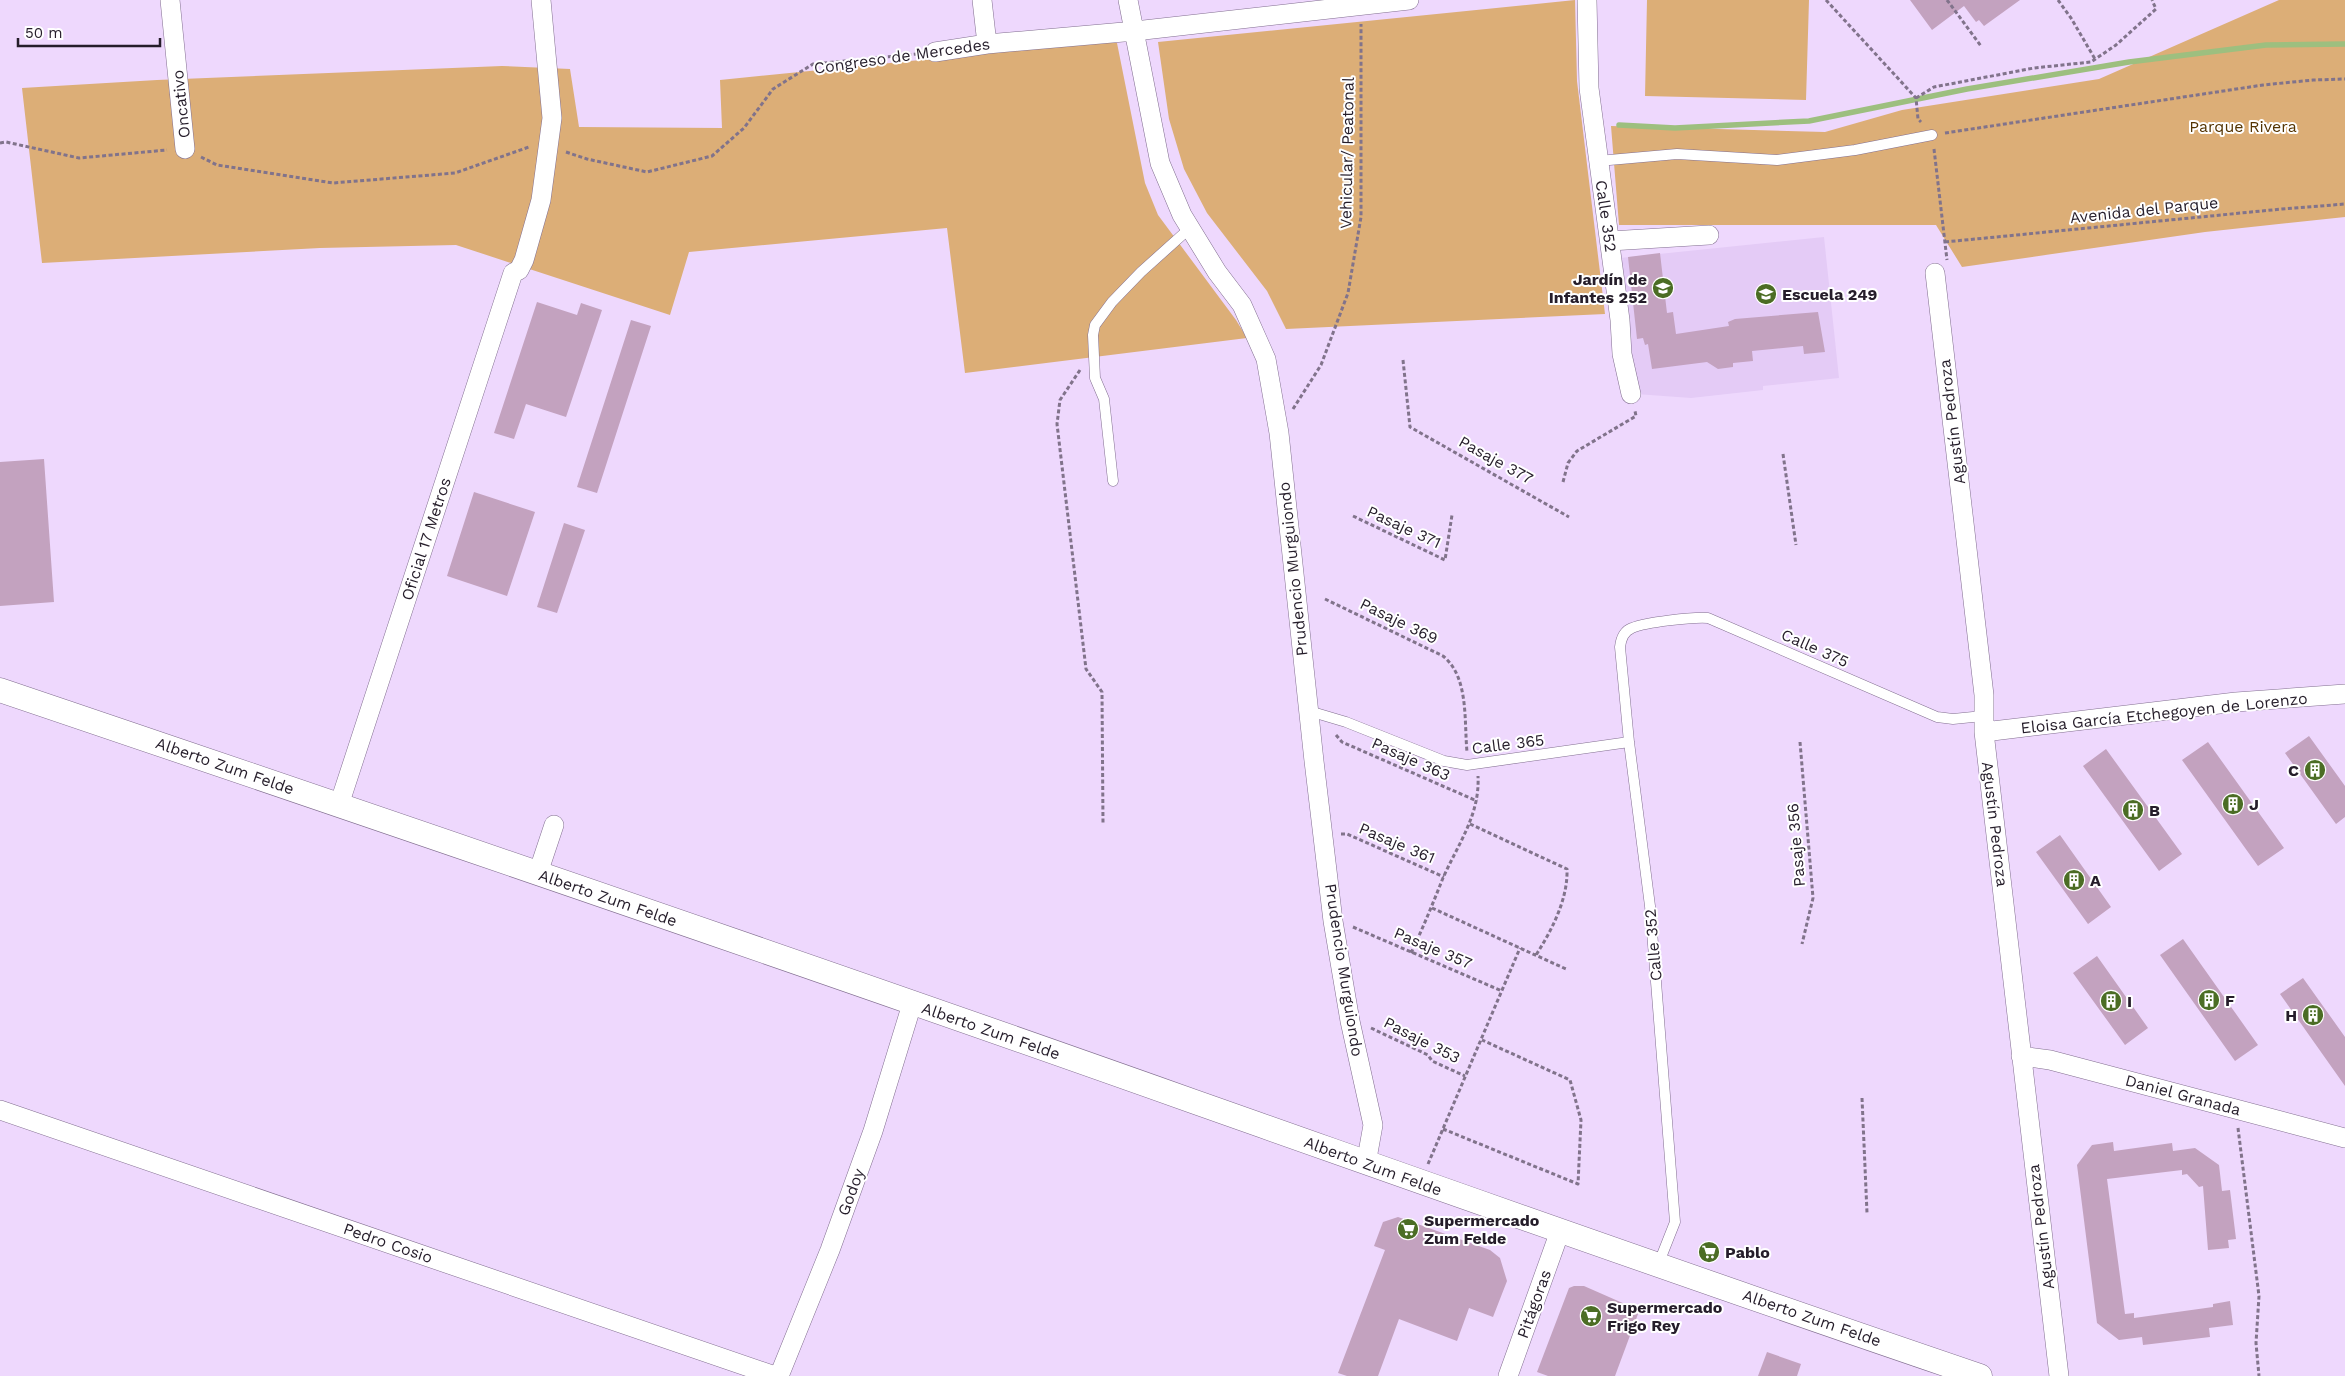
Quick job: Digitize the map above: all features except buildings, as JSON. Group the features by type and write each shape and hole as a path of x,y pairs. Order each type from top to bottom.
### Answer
{"street":[{"name":"Oncativo","path":"170,0 185,149"},
{"name":"Oficial 17 Metros","path":"339,805 513,273 519,270 524,260 541,200 552,118 541,0"},
{"path":"982,0 987,44"},
{"name":"Prudencio Murguiondo","path":"1128,0 1160,163 1167,183 1190,228 1217,272 1242,305 1266,359 1279,433 1333,921 1350,1021 1373,1124 1366,1164"},
{"name":"Congreso de Mercedes","path":"936,52 987,44 1135,31 1358,3 1409,0"},
{"name":"Calle 352","path":"1587,0 1589,88 1620,320 1622,354 1631,394"},
{"path":"1610,241 1709,235"},
{"name":"Agustín Pedroza","path":"1935,273 1984,695 1983,724 2015,984 2021,1056 2059,1376"},
{"name":"Alberto Zum Felde","path":"0,690 538,873 1366,1164 1980,1376"},
{"name":"Eloisa García Etchegoyen de Lorenzo","path":"1983,724 2345,694"},
{"path":"538,873 554,825"},
{"name":"Godoy","path":"779,1376 830,1250 873,1130 912,1004"},
{"name":"Daniel Granada","path":"2021,1056 2050,1060 2345,1138"},
{"name":"Pedro Cosio","path":"0,1110 775,1376"},
{"name":"Pitágoras","path":"1508,1376 1560,1231"}],"lane":[{"path":"1598,161 1677,154 1778,160 1855,150 1932,135"},
{"path":"1113,481 1106,407 1095,378 1093,336 1100,317 1141,272 1190,228"},
{"name":"Calle 375","path":"1633,628 1694,617 1708,618 1937,717 1983,724"},
{"name":"Calle 352","path":"1633,628 1622,636 1620,647 1629,742 1650,906 1676,1222 1658,1265"},
{"name":"Calle 365","path":"1309,712 1346,722 1444,761 1472,764 1629,742"}],"path":[{"path":"1826,0 1916,98 1917,112"},
{"path":"1947,0 1981,46"},
{"path":"2058,0 2095,59"},
{"path":"1916,98 1934,87 2034,68 2079,65 2095,59 2116,44 2156,9 2152,0"},
{"name":"Vehicular/ Peatonal","path":"1279,433 1320,365 1348,293 1361,217 1361,22 1358,3"},
{"name":"Congreso de Mercedes","path":"548,141 571,154 647,172 712,156 744,128 773,89 814,64 936,52"},
{"path":"1935,273 1947,261 1932,135 2262,85 2345,79"},
{"path":"0,142 79,158 185,149 217,165 333,183 455,174 548,141"},
{"name":"Avenida del Parque","path":"1945,242 2345,204"},
{"name":"Pasaje 377","path":"1403,360 1410,427 1569,517"},
{"path":"1094,362 1085,364 1060,400 1057,424 1086,669 1102,692 1103,824"},
{"path":"1563,482 1568,463 1577,451 1636,416 1631,394"},
{"path":"1783,454 1796,545"},
{"name":"Pasaje 371","path":"1353,516 1445,560 1452,515"},
{"name":"Pasaje 369","path":"1325,599 1442,656 1453,664 1463,694 1472,764"},
{"name":"Pasaje 363","path":"1337,735 1342,742 1477,802"},
{"name":"Pasaje 356","path":"1800,742 1813,898 1802,944"},
{"path":"1411,953 1444,877 1470,824 1477,802 1472,764"},
{"path":"1470,824 1567,868 1567,881 1562,900 1548,937 1536,955"},
{"name":"Pasaje 361","path":"1339,834 1347,834 1444,877"},
{"path":"1432,908 1566,969"},
{"name":"Pasaje 357","path":"1355,928 1502,991"},
{"path":"1430,1159 1520,948"},
{"name":"Pasaje 353","path":"1368,1027 1428,1055 1432,1061 1465,1076"},
{"path":"1443,1128 1578,1184 1581,1120 1570,1080 1482,1040"},
{"path":"1862,1098 1867,1213"},
{"path":"2236,1109 2259,1296 2256,1343 2259,1376"}],"shaded area":[{"name":"Escuela 249","path":"1824,237 1839,378 1763,386 1763,390 1691,398 1636,394 1620,258"}],"green space":[{"path":"1575,0 1577,81 1605,314 1286,329 1267,291 1207,213 1184,169 1169,119 1158,42"},
{"path":"1647,0 1809,0 1806,100 1645,96"},
{"name":"Parque Rivera","path":"2279,0 2345,0 2345,217 2205,232 1962,267 1936,225 1619,225 1611,126 1825,132 1902,110 2099,79"},
{"path":"1112,41 1117,43 1145,183 1158,215 1236,320 1247,338 965,373 947,228 689,252 670,315 456,245 320,248 42,263 22,88 157,80 502,66 570,69 579,127 722,128 720,80"}],"waterway":[{"path":"1619,125 1675,128 1809,121 1967,89 2129,62 2266,45 2345,44"}],"place":[{"name":"Jardín de Infantes 252","path":"1663,288"},
{"name":"Escuela 249","path":"1766,294"},
{"name":"C","path":"2315,770"},
{"name":"J","path":"2233,804"},
{"name":"B","path":"2133,810"},
{"name":"A","path":"2074,880"},
{"name":"F","path":"2209,1000"},
{"name":"I","path":"2111,1001"},
{"name":"H","path":"2313,1015"},
{"name":"Supermercado Zum Felde","path":"1408,1229"},
{"name":"Pablo","path":"1709,1252"},
{"name":"Supermercado Frigo Rey","path":"1591,1316"}]}
